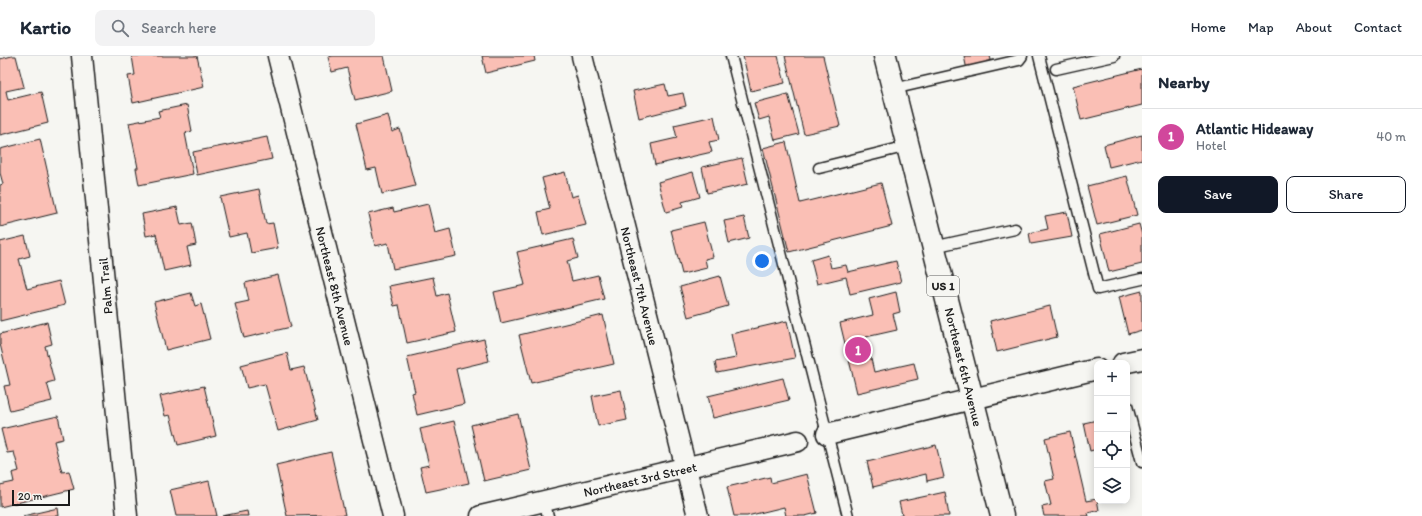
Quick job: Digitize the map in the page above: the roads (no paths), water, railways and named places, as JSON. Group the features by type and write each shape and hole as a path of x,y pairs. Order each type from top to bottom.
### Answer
{"main road":[{"name":"Northeast 6th Avenue","path":"885,56 1002,516"}],"street":[{"name":"Palm Trail","path":"82,56 127,516"},
{"name":"Northeast 8th Avenue","path":"278,56 393,516"},
{"name":"Northeast 7th Avenue","path":"582,56 698,516"},
{"path":"1130,362 1142,359"},
{"path":"827,434 1094,370"},
{"name":"Northeast 3rd Street","path":"481,516 546,509 686,468 798,440"}],"lane":[{"path":"731,56 848,516"},
{"path":"893,89 1019,60 1022,56"},
{"path":"1039,56 1098,289 1142,279"},
{"path":"1056,69 1114,56"},
{"path":"819,168 908,146"},
{"path":"933,247 1015,229"},
{"path":"1130,417 1142,462"}],"place":[{"name":"Atlantic Hideaway","path":"858,350"}]}
